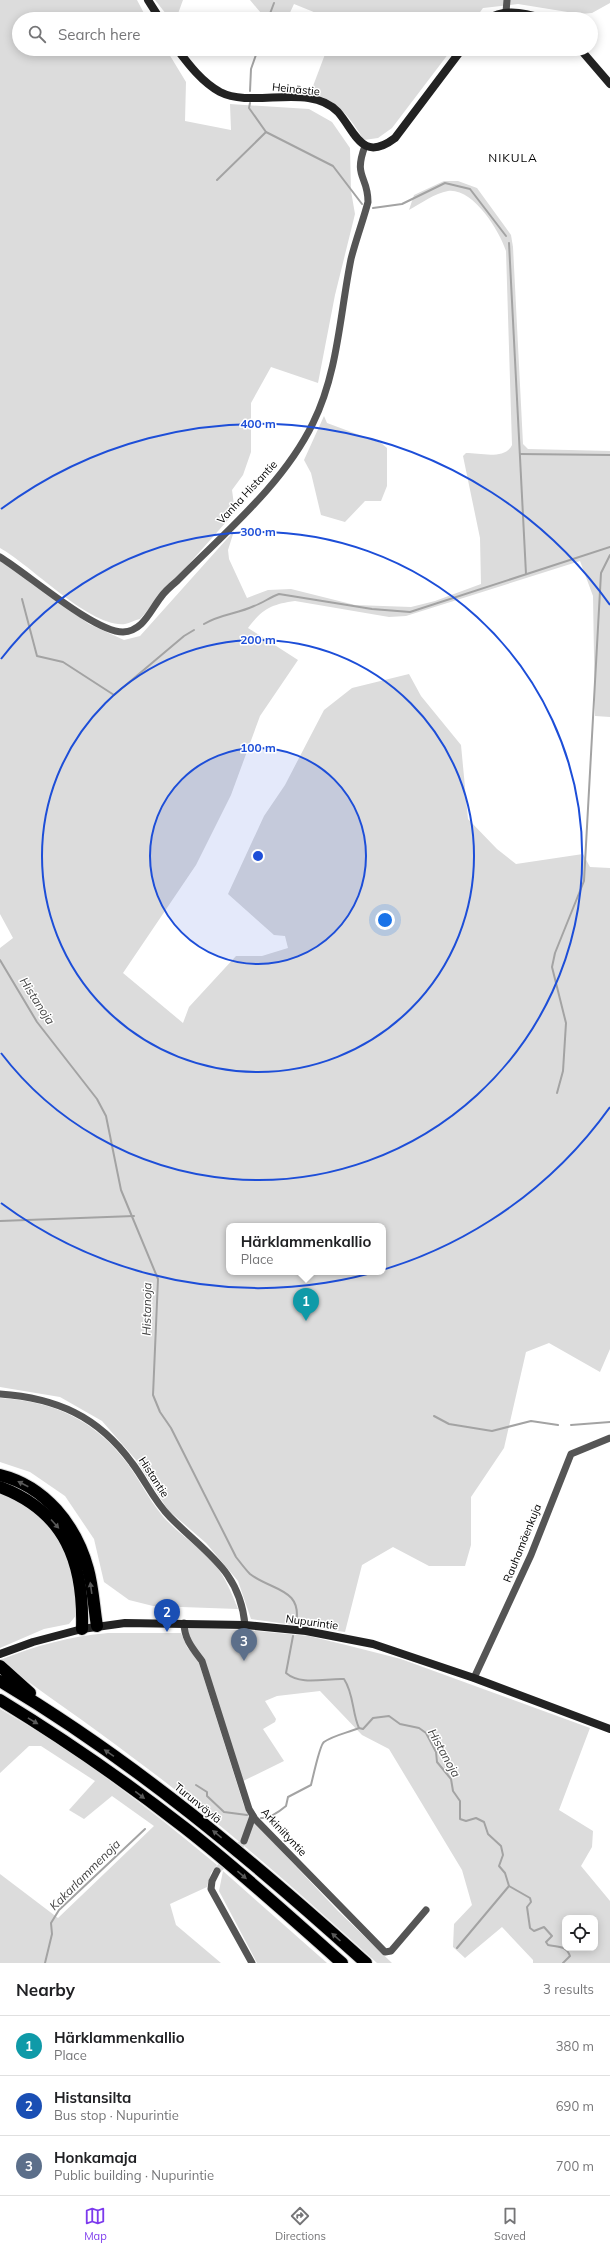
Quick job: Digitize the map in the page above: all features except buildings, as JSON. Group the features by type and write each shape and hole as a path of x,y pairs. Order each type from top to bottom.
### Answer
{"highway":[{"path":"0,1475 27,1486 42,1496 56,1508 69,1524 80,1544 88,1570 97,1626"},
{"path":"0,1487 17,1494 37,1507 62,1532 71,1551 78,1574 83,1603 82,1629"},
{"path":"0,1666 58,1718"},
{"name":"Turunväylä","path":"0,1681 58,1718 175,1800 262,1871 366,1963"},
{"path":"0,1700 44,1727 121,1780 186,1829 342,1963"}],"main road":[{"path":"148,0 156,12"},
{"name":"Heinästie","path":"183,56 198,75 213,87 228,95 297,98 325,103 337,111 354,136 365,146"},
{"path":"365,146 377,148 386,145 395,138 457,56"},
{"path":"586,56 610,84"},
{"name":"Nupurintie","path":"0,1654 18,1647 82,1629 125,1623 245,1625 306,1631 373,1644 474,1678 610,1729"}],"street":[{"path":"506,12 507,0"},
{"name":"Vanha Histantie","path":"0,557 89,620 113,631 125,632 135,629 143,623 163,595 264,493 301,446 315,419 327,384 352,258 368,202 368,192 360,174 359,167 365,146"},
{"name":"Histantie","path":"0,1394 46,1400 78,1414 111,1437 133,1464 161,1508 227,1574 236,1587 244,1608 245,1625"},
{"name":"Rauhamäenkuja","path":"474,1678 531,1555 571,1454 610,1438"},
{"name":"Arkiniityntie","path":"184,1623 184,1633 187,1641 204,1668 249,1809 253,1816 351,1919 385,1952 391,1951 426,1910"},
{"path":"244,1841 253,1816"},
{"path":"217,1871 212,1881 211,1889 252,1963"}],"shaded area":[{"path":"0,0 137,0 143,12 12,12 12,56 170,56 186,82 185,121 231,130 230,104 309,109 332,122 350,148 351,191 355,214 335,295 318,383 271,367 251,403 251,452 243,475 232,490 235,512 140,619 125,624 111,623 95,616 61,594 13,556 0,548"},
{"path":"155,0 183,0 179,12 164,12"},
{"path":"250,0 610,0 610,3 594,12 568,12 518,4 483,8 480,12 314,12 294,4 290,12 260,12"},
{"path":"324,56 447,56 392,128 378,138 364,140 342,110 328,100 310,94"},
{"path":"444,181 458,181 477,188 511,235 513,247 523,444 528,449 610,451 610,717 595,716 593,596 580,561 406,616 389,617 295,601 268,608 258,616 248,628 298,660 260,716 231,795 196,865 123,973 183,1023 189,1007 236,956 262,956 288,948 285,936 274,935 228,894 264,816 285,785 324,710 352,688 409,674 421,696 461,745 468,819 497,849 516,864 583,854 590,867 610,868 610,1349 600,1372 549,1343 526,1352 504,1448 471,1497 471,1545 465,1566 429,1566 393,1547 362,1565 345,1632 251,1619 238,1581 206,1543 168,1510 136,1460 102,1421 60,1397 0,1387 0,948 13,938 0,914 0,560 89,624 124,640 140,636 234,531 228,550 229,559 247,598 268,590 291,589 355,605 411,607 435,601 481,584 480,538 463,456 466,453 492,455 504,453 509,450 512,445 506,251 498,232 484,212 467,196 457,192 443,192 409,210 414,195"},
{"path":"324,416 327,423 381,443 387,448 387,486 381,501 365,501 345,522 321,515 311,473 304,460"},
{"path":"0,1398 38,1403 55,1409 87,1424 101,1435 115,1448 127,1463 152,1502 167,1521 203,1552 220,1571 238,1609 153,1606 129,1600 104,1582 94,1539 65,1496 30,1472 0,1462"},
{"path":"0,1490 22,1502 43,1518 60,1539 73,1568 78,1613 69,1624 44,1629 0,1648"},
{"path":"188,1628 246,1630 309,1636 401,1659 590,1728 559,1810 593,1831 592,1847 581,1866 610,1901 610,1963 533,1963 533,1960 502,1927 465,1958 453,1947 454,1924 472,1905 462,1870 389,1749 362,1735 320,1691 277,1696 265,1701 276,1719 275,1722 263,1729 284,1761 243,1781 222,1717 186,1633"},
{"path":"181,1633 187,1647 198,1660 244,1806 254,1822 338,1911 392,1963 377,1963 287,1883 164,1781 0,1661 26,1650 53,1642 94,1634"},
{"path":"0,1709 57,1744 112,1782 217,1865 211,1873 207,1887 170,1904 176,1925 221,1963 0,1963 0,1874 58,1918 154,1826 112,1796 84,1819 69,1810 95,1781 41,1746 29,1746 0,1773"},
{"path":"223,1871 327,1963 257,1963 219,1891"}],"waterway":[{"path":"271,12 274,3"},
{"path":"250,91 251,69 256,56"},
{"path":"250,103 249,108 266,132 333,166 362,204"},
{"path":"217,180 266,132"},
{"path":"373,208 402,204 445,183 470,189 506,236"},
{"path":"509,243 526,574"},
{"path":"520,454 610,455"},
{"path":"204,624 216,618 248,609 279,594 372,609 410,612 610,547"},
{"path":"557,1093 563,1071 566,1023 552,967 555,953 584,881 601,573 610,555"},
{"path":"22,599 37,656 63,662 114,695 184,636 194,630"},
{"name":"Histanoja","path":"0,960 37,1022 97,1099 106,1116 121,1190 158,1279 153,1395 160,1412 171,1428 236,1557 250,1574 284,1592 290,1597 295,1603 297,1612 296,1624"},
{"path":"0,1221 134,1216"},
{"path":"434,1416 449,1424 492,1431 531,1421 558,1425"},
{"path":"571,1425 610,1422"},
{"name":"Histanoja","path":"293,1636 286,1673 292,1677 306,1680 344,1679 350,1691 359,1728 363,1729 373,1718 389,1716 400,1724 419,1728 426,1733 436,1752 437,1762 451,1779 453,1791 460,1801 460,1819 466,1821 476,1818 484,1822 488,1834 501,1846 503,1855 499,1866 505,1873 509,1886 530,1898 531,1902 527,1907 530,1928 534,1931 544,1927 552,1936 546,1942 548,1945 564,1948 568,1952 570,1956 563,1963"},
{"name":"Kakarlammenoja","path":"261,1818 271,1816 278,1812 286,1806 288,1797 311,1785 322,1744 324,1742 359,1728"},
{"name":"Kakarlammenoja","path":"196,1785 207,1792 207,1796 224,1812 247,1815"},
{"name":"Kakarlammenoja","path":"45,1963 52,1934 51,1923 59,1910 145,1829"},
{"path":"457,1948 509,1886"}],"tunnel":[{"path":"217,1871 244,1841"}],"place":[{"name":"Härklammenkallio","path":"306,1321"},
{"name":"Histansilta","path":"167,1632"},
{"name":"Honkamaja","path":"244,1661"}],"district":[{"name":"NIKULA","path":"513,158"}]}
